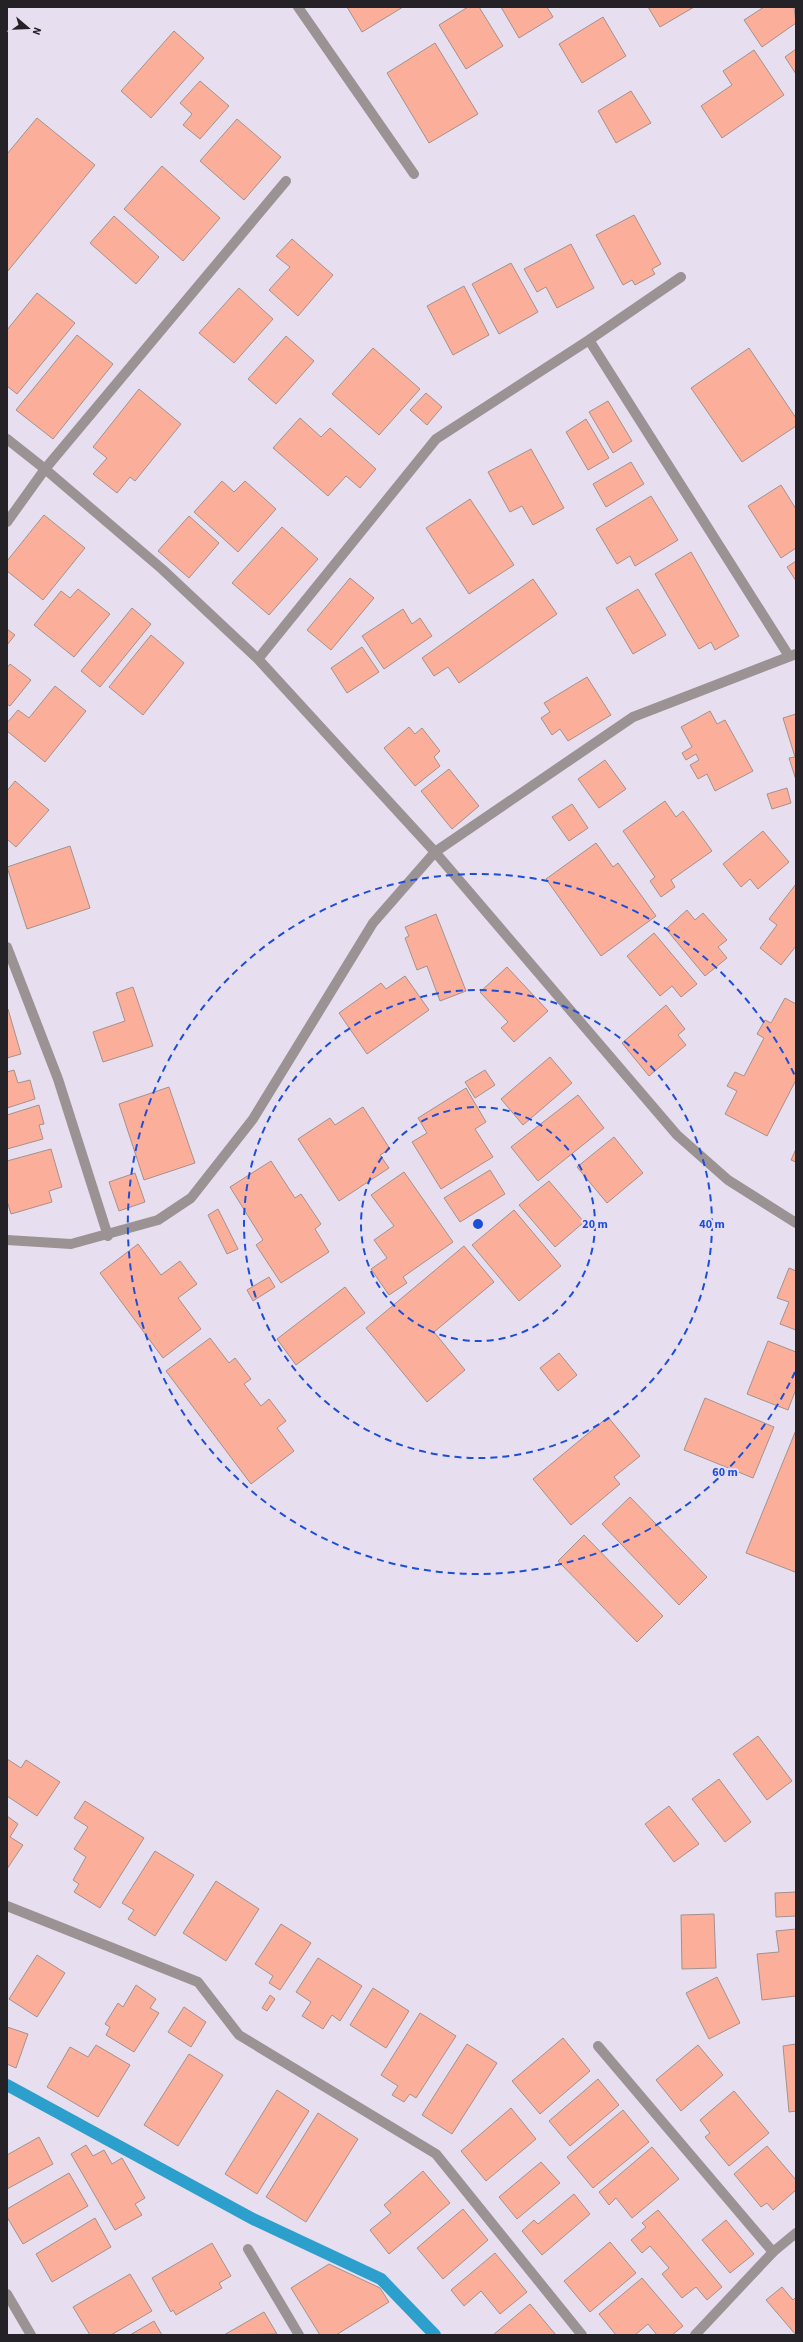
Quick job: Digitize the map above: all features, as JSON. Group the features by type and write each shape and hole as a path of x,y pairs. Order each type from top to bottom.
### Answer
{"street":[{"path":"298,7 414,174"},
{"path":"7,522 45,469 286,181"},
{"path":"258,659 436,440 590,340 681,277"},
{"path":"7,1240 71,1244 108,1236 158,1220 190,1198 253,1120 373,923 435,852 633,717 792,655 590,340"},
{"path":"7,439 45,469 162,569 258,659 435,852 677,1135 728,1180 796,1223"},
{"path":"7,947 58,1079 108,1236"},
{"path":"7,1906 198,1982 239,2034 436,2154 582,2335"},
{"path":"598,2046 773,2252"},
{"path":"696,2335 773,2252 796,2233"},
{"path":"248,2249 299,2335"},
{"path":"7,2294 31,2335"}],"building":[{"path":"347,7 403,7 362,32"},
{"path":"468,7 479,7 503,46 466,69 439,25"},
{"path":"501,7 547,7 553,17 519,38"},
{"path":"648,7 694,7 660,27"},
{"path":"764,7 794,7 796,23 762,47 744,20"},
{"path":"603,17 626,56 582,83 559,44"},
{"path":"174,31 204,58 151,118 121,91"},
{"path":"435,43 478,114 429,143 387,73"},
{"path":"796,49 796,74 785,57"},
{"path":"754,50 784,95 722,138 701,106 732,85 723,71"},
{"path":"200,81 229,106 200,139 183,125 192,114 180,103"},
{"path":"631,91 651,123 616,143 598,111"},
{"path":"37,118 95,165 7,272 7,154"},
{"path":"237,119 281,157 244,200 200,161"},
{"path":"162,166 220,218 183,261 124,209"},
{"path":"634,215 661,264 652,269 655,274 635,285 632,280 623,285 596,235"},
{"path":"114,216 159,257 136,284 90,243"},
{"path":"292,239 333,275 298,316 269,290 290,267 276,256"},
{"path":"571,244 594,288 557,308 546,287 537,292 524,269"},
{"path":"511,263 538,312 499,334 472,284"},
{"path":"464,286 489,335 453,355 427,306"},
{"path":"239,288 273,319 234,363 199,333"},
{"path":"37,293 75,323 17,394 7,386 7,330"},
{"path":"77,335 113,364 53,439 16,410"},
{"path":"286,336 314,361 276,404 248,379"},
{"path":"373,348 420,389 379,435 332,394"},
{"path":"749,348 796,418 796,426 742,462 691,388"},
{"path":"139,389 181,424 135,481 130,477 117,493 93,474 107,458 93,447"},
{"path":"426,393 442,407 427,425 410,410"},
{"path":"608,401 632,441 613,453 589,412"},
{"path":"300,418 321,437 330,428 376,469 360,488 346,476 328,496 273,448"},
{"path":"586,419 609,458 588,470 566,432"},
{"path":"531,449 564,508 533,525 522,506 510,512 488,472"},
{"path":"631,462 644,484 606,507 593,484"},
{"path":"222,481 234,492 245,481 276,509 238,552 194,512"},
{"path":"781,485 796,509 796,548 781,558 748,506"},
{"path":"651,496 678,540 635,566 630,556 617,564 596,529"},
{"path":"470,499 514,565 469,594 426,528"},
{"path":"44,515 85,548 43,600 7,571 7,561"},
{"path":"189,516 219,543 189,578 158,551"},
{"path":"282,527 318,559 269,615 232,583"},
{"path":"691,552 739,636 715,650 711,642 699,649 655,574"},
{"path":"796,561 796,581 787,567"},
{"path":"350,578 374,598 331,650 307,630"},
{"path":"533,579 557,614 459,683 448,667 434,676 422,658"},
{"path":"78,589 110,614 74,657 34,625 61,591 70,598"},
{"path":"638,589 666,635 633,654 606,608"},
{"path":"132,608 151,624 100,687 81,671"},
{"path":"403,609 412,624 420,618 432,636 384,669 362,636"},
{"path":"7,629 15,635 7,645"},
{"path":"151,635 184,663 143,715 109,687"},
{"path":"362,647 379,672 347,693 331,668"},
{"path":"10,664 31,680 10,706 7,704 7,668"},
{"path":"587,677 611,715 568,741 560,729 552,735 541,718 550,712 544,703"},
{"path":"55,686 86,711 45,762 7,731 7,723 18,710 29,718"},
{"path":"710,711 717,724 725,720 753,771 715,791 707,774 698,779 690,765 699,760 696,754 686,760 682,753 692,747 681,727"},
{"path":"796,714 796,780 789,758 795,757 783,718"},
{"path":"409,727 415,734 422,728 440,751 434,757 440,766 415,786 384,748"},
{"path":"605,760 626,789 599,808 578,779"},
{"path":"449,769 479,806 452,829 421,791"},
{"path":"15,781 49,810 16,847 7,839 7,791"},
{"path":"787,788 791,803 772,809 767,794"},
{"path":"665,801 676,817 683,811 712,851 671,880 675,887 661,897 650,881 655,877 623,831"},
{"path":"572,804 588,828 569,841 552,817"},
{"path":"763,831 789,862 758,889 750,879 741,887 723,864"},
{"path":"596,843 613,867 618,863 656,916 601,956 546,879"},
{"path":"70,846 90,908 27,929 7,867"},
{"path":"796,884 796,946 781,965 760,948 777,925 769,919"},
{"path":"687,910 695,920 703,913 727,940 718,947 727,958 705,976 666,929"},
{"path":"436,914 466,991 440,1001 427,966 417,970 405,938 409,936 405,927"},
{"path":"654,933 697,984 681,997 672,986 660,996 627,956"},
{"path":"507,967 548,1011 514,1042 501,1028 508,1022 480,992"},
{"path":"405,976 429,1010 367,1054 339,1013 381,983 386,989"},
{"path":"133,987 153,1046 103,1062 93,1032 125,1021 116,993"},
{"path":"785,998 796,1004 796,1080 767,1136 725,1114 737,1091 727,1086 735,1072 744,1076 764,1038 757,1034 765,1020 771,1023"},
{"path":"666,1005 685,1029 678,1035 686,1045 649,1076 622,1043"},
{"path":"8,1009 21,1054 7,1058 7,1010"},
{"path":"550,1057 572,1083 523,1125 501,1099"},
{"path":"14,1070 18,1083 30,1080 35,1099 7,1108 7,1072"},
{"path":"485,1070 495,1085 475,1098 465,1082"},
{"path":"169,1087 195,1163 144,1180 119,1104"},
{"path":"466,1088 486,1122 475,1129 493,1157 441,1189 412,1142 427,1133 418,1118"},
{"path":"578,1095 604,1128 538,1181 511,1147"},
{"path":"39,1105 44,1124 39,1125 43,1139 7,1149 7,1115"},
{"path":"363,1107 390,1149 380,1155 389,1168 339,1201 298,1139 330,1118 335,1125"},
{"path":"614,1137 643,1173 607,1203 577,1167"},
{"path":"51,1149 62,1187 49,1191 52,1202 11,1214 7,1201 7,1161"},
{"path":"796,1149 796,1162 791,1160"},
{"path":"271,1161 295,1198 301,1194 321,1224 315,1229 329,1252 281,1283 256,1245 263,1240 230,1187"},
{"path":"490,1170 505,1194 460,1222 444,1198"},
{"path":"404,1172 453,1242 403,1277 407,1283 389,1295 371,1269 387,1258 374,1240 394,1226 371,1195"},
{"path":"135,1173 145,1202 119,1211 109,1182"},
{"path":"549,1181 584,1222 555,1247 519,1205"},
{"path":"218,1209 238,1249 227,1254 208,1215"},
{"path":"514,1210 561,1266 519,1301 472,1245"},
{"path":"138,1244 161,1275 180,1261 197,1284 178,1298 201,1329 163,1358 100,1273"},
{"path":"464,1246 494,1282 434,1332 465,1370 427,1402 366,1328"},
{"path":"789,1268 796,1271 796,1330 780,1324 789,1302 777,1298"},
{"path":"269,1277 275,1287 253,1301 247,1290"},
{"path":"345,1287 365,1313 296,1365 277,1339"},
{"path":"210,1338 229,1363 235,1358 251,1379 244,1384 261,1406 269,1399 286,1421 277,1428 294,1451 251,1484 166,1371"},
{"path":"768,1341 796,1352 796,1389 788,1410 747,1394"},
{"path":"559,1353 577,1375 558,1391 540,1368"},
{"path":"705,1398 774,1427 753,1478 684,1450"},
{"path":"608,1417 640,1456 614,1477 620,1484 571,1525 533,1479"},
{"path":"796,1430 796,1570 795,1572 746,1553"},
{"path":"630,1497 707,1577 679,1605 602,1524"},
{"path":"584,1535 663,1616 637,1642 558,1561"},
{"path":"758,1736 792,1781 767,1800 733,1754"},
{"path":"7,1759 21,1768 26,1760 60,1782 37,1816 7,1796"},
{"path":"719,1779 751,1822 725,1842 692,1799"},
{"path":"85,1801 144,1838 100,1908 74,1892 79,1884 73,1880 86,1857 74,1849 88,1827 74,1818"},
{"path":"669,1806 699,1844 674,1862 645,1824"},
{"path":"7,1816 18,1824 10,1837 23,1845 7,1869"},
{"path":"155,1851 194,1875 155,1936 128,1919 134,1910 122,1903"},
{"path":"216,1881 259,1909 226,1961 183,1933"},
{"path":"796,1892 796,1916 776,1917 775,1893"},
{"path":"714,1914 716,1968 682,1969 681,1915"},
{"path":"281,1924 311,1943 280,1990 269,1983 273,1976 255,1964"},
{"path":"796,1929 796,1996 762,2000 757,1954 779,1952 776,1931"},
{"path":"37,1955 65,1973 37,2017 9,1999"},
{"path":"318,1958 362,1986 340,2021 332,2015 323,2029 302,2016 311,2002 296,1992"},
{"path":"717,1977 740,2023 709,2039 686,1993"},
{"path":"136,1985 156,1999 150,2008 159,2013 134,2052 106,2035 110,2027 105,2024 118,2003 123,2007"},
{"path":"373,1988 409,2011 386,2048 350,2025"},
{"path":"270,1995 275,1999 267,2011 262,2008"},
{"path":"184,2007 206,2022 191,2047 168,2032"},
{"path":"420,2013 456,2036 416,2098 410,2094 404,2102 392,2095 398,2086 381,2075"},
{"path":"7,2027 28,2034 16,2068 7,2064"},
{"path":"563,2038 590,2071 540,2114 512,2081"},
{"path":"467,2044 497,2063 452,2134 422,2115"},
{"path":"796,2044 796,2111 789,2112 783,2046"},
{"path":"96,2045 130,2065 98,2117 47,2087 70,2047 88,2057"},
{"path":"698,2045 723,2075 681,2111 656,2080"},
{"path":"189,2054 223,2075 178,2146 144,2125"},
{"path":"598,2079 619,2105 570,2146 549,2121"},
{"path":"277,2090 309,2111 257,2194 225,2174"},
{"path":"734,2091 769,2133 729,2166 705,2137 710,2133 700,2120"},
{"path":"511,2108 536,2139 486,2181 461,2151"},
{"path":"623,2110 649,2142 593,2188 567,2157"},
{"path":"318,2113 358,2139 306,2222 266,2197"},
{"path":"39,2137 53,2164 7,2189 7,2155"},
{"path":"86,2145 93,2156 104,2150 112,2164 122,2158 145,2198 135,2204 142,2215 115,2230 71,2154"},
{"path":"767,2146 796,2180 796,2190 773,2210 767,2203 761,2207 734,2174"},
{"path":"652,2147 679,2179 632,2218 616,2198 609,2205 599,2192"},
{"path":"541,2162 560,2183 517,2219 499,2197"},
{"path":"423,2171 450,2203 389,2254 370,2230 391,2213 384,2205"},
{"path":"69,2173 88,2206 23,2244 7,2217 7,2209"},
{"path":"574,2194 590,2214 542,2255 522,2231 534,2220 538,2224"},
{"path":"463,2209 488,2240 443,2279 417,2248"},
{"path":"658,2210 722,2287 707,2300 696,2287 682,2298 662,2274 669,2268 650,2246 642,2253 631,2240 646,2227 642,2223"},
{"path":"95,2218 111,2247 52,2282 36,2254"},
{"path":"726,2220 754,2254 730,2273 702,2240"},
{"path":"610,2242 636,2273 590,2312 564,2281"},
{"path":"212,2243 231,2276 219,2283 222,2288 176,2315 173,2310 171,2312 152,2278"},
{"path":"495,2253 527,2292 500,2314 481,2291 464,2306 451,2290"},
{"path":"329,2264 380,2288 389,2302 336,2335 320,2335 291,2288"},
{"path":"130,2274 152,2311 111,2335 90,2335 73,2307"},
{"path":"642,2278 683,2326 672,2335 657,2335 648,2324 635,2335 616,2335 599,2314"},
{"path":"782,2287 793,2300 796,2297 796,2335 766,2300"},
{"path":"530,2304 556,2335 493,2335"},
{"path":"264,2312 277,2334 224,2335"},
{"path":"154,2321 162,2335 130,2335"}],"waterway":[{"path":"7,2085 253,2219 381,2279 435,2335"}]}
